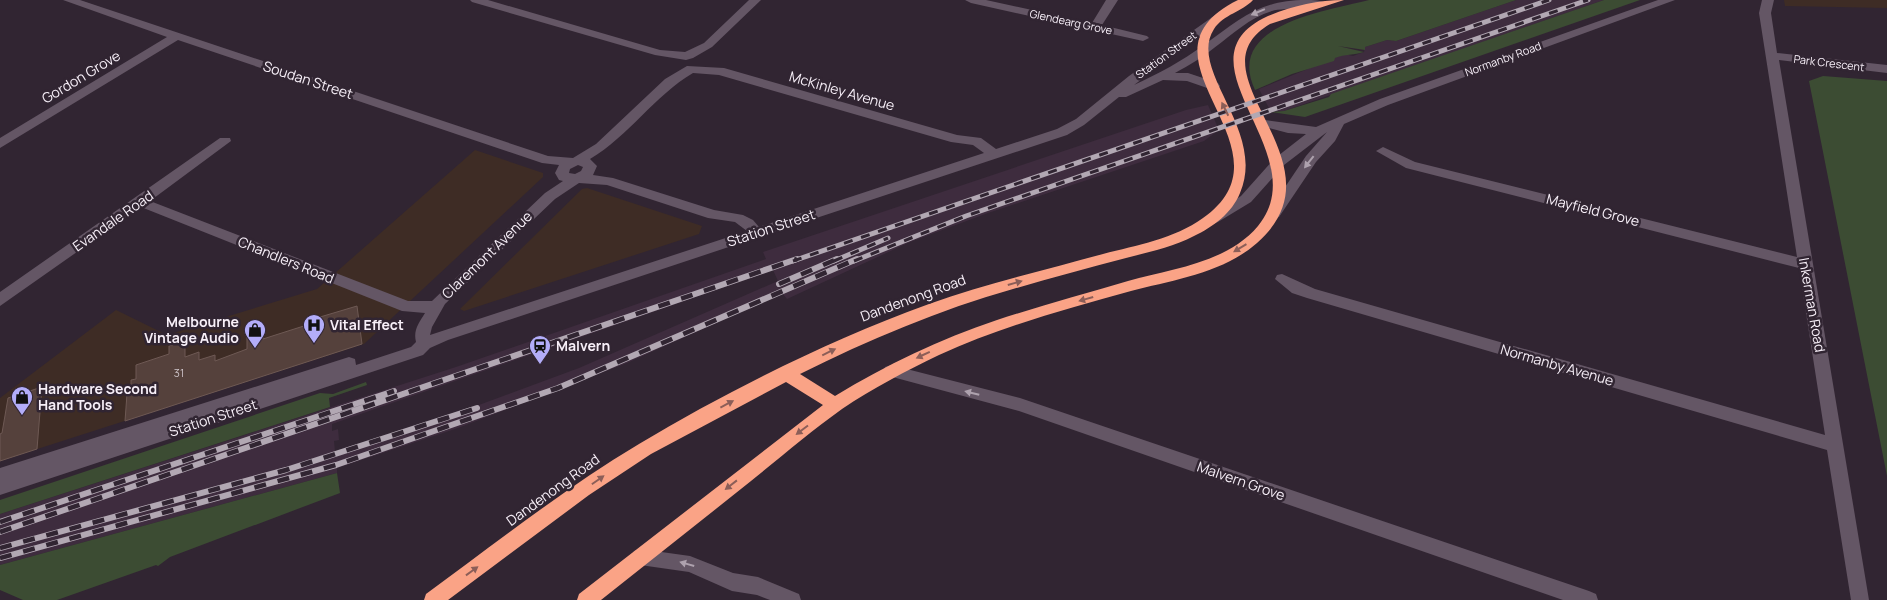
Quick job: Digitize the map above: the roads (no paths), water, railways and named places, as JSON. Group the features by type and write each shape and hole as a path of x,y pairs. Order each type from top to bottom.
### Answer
{"highway":[{"path":"1202,52 1205,35 1222,14 1247,0"},
{"path":"586,600 835,405 890,371 928,353 1001,325 1217,260 1255,238 1274,214 1282,186 1279,162 1238,73 1236,57 1241,44 1252,31 1263,23 1338,0"},
{"name":"Dandenong Road","path":"433,600 614,469 677,431 840,347 935,308 1011,284 1167,242 1186,235 1206,223 1222,209 1233,195 1241,168 1239,144 1204,63 1202,52"},
{"path":"786,374 835,405"}],"street":[{"name":"Soudan Street","path":"69,0 547,160 576,161"},
{"path":"476,0 683,60"},
{"path":"669,82 683,60 708,44 755,0"},
{"name":"Glendearg Grove","path":"971,0 1143,38"},
{"path":"1095,27 1112,0"},
{"name":"Normanby Road","path":"1206,223 1246,199 1279,162 1316,131 1384,102 1669,0"},
{"name":"Station Street","path":"1112,98 1160,76 1202,52 1240,22 1259,11 1287,3 1322,4"},
{"name":"Inkerman Road","path":"1763,3 1860,600"},
{"name":"Station Street","path":"0,475 103,447 417,351 424,344 443,336 1062,132 1080,122 1112,98 1133,79 1222,14"},
{"name":"Gordon Grove","path":"0,144 177,36"},
{"path":"708,44 700,66 669,82 601,147 565,166 562,174 567,179 608,181 713,215 746,221 756,233"},
{"name":"Park Crescent","path":"1772,56 1837,65 1887,69"},
{"name":"McKinley Avenue","path":"720,71 702,60 683,60 683,69 720,71 956,139 976,141 993,154"},
{"path":"1160,76 1188,77 1214,86"},
{"path":"1262,122 1288,129 1316,131"},
{"path":"1274,214 1310,159 1330,138 1338,123"},
{"name":"McKinley Avenue","path":"956,139 977,160"},
{"name":"Evandale Road","path":"0,300 225,141"},
{"path":"578,179 587,174 601,147"},
{"name":"Mayfield Grove","path":"1383,151 1411,165 1805,264"},
{"name":"Soudan Street","path":"547,160 549,164 562,174"},
{"path":"576,161 585,162 608,181"},
{"name":"Claremont Avenue","path":"550,196 562,174"},
{"name":"Claremont Avenue","path":"432,313 550,196 578,179"},
{"name":"Chandlers Road","path":"140,202 407,308 432,313"},
{"path":"713,215 732,230 736,239"},
{"name":"Normanby Avenue","path":"1282,280 1297,290 1835,445"},
{"path":"432,313 443,336"},
{"path":"424,344 422,335 432,313"},
{"name":"Malvern Grove","path":"890,371 1020,405 1589,600"},
{"name":"Station Street","path":"0,487 103,447"},
{"path":"640,557 690,564 732,582 758,586 792,600"}],"railway":[{"path":"793,261 1549,0"},
{"path":"854,261 966,216 1588,0"},
{"path":"834,261 888,238"},
{"path":"0,532 797,259"},
{"path":"779,284 837,259"},
{"path":"0,558 336,465 558,388 857,259"},
{"path":"0,522 394,391"},
{"path":"0,548 286,470 477,408"}],"place":[{"name":"Vital Effect","path":"314,344"},
{"name":"Melbourne Vintage Audio","path":"255,349"},
{"name":"Malvern","path":"540,365"},
{"name":"Hardware Second Hand Tools","path":"22,416"}]}
